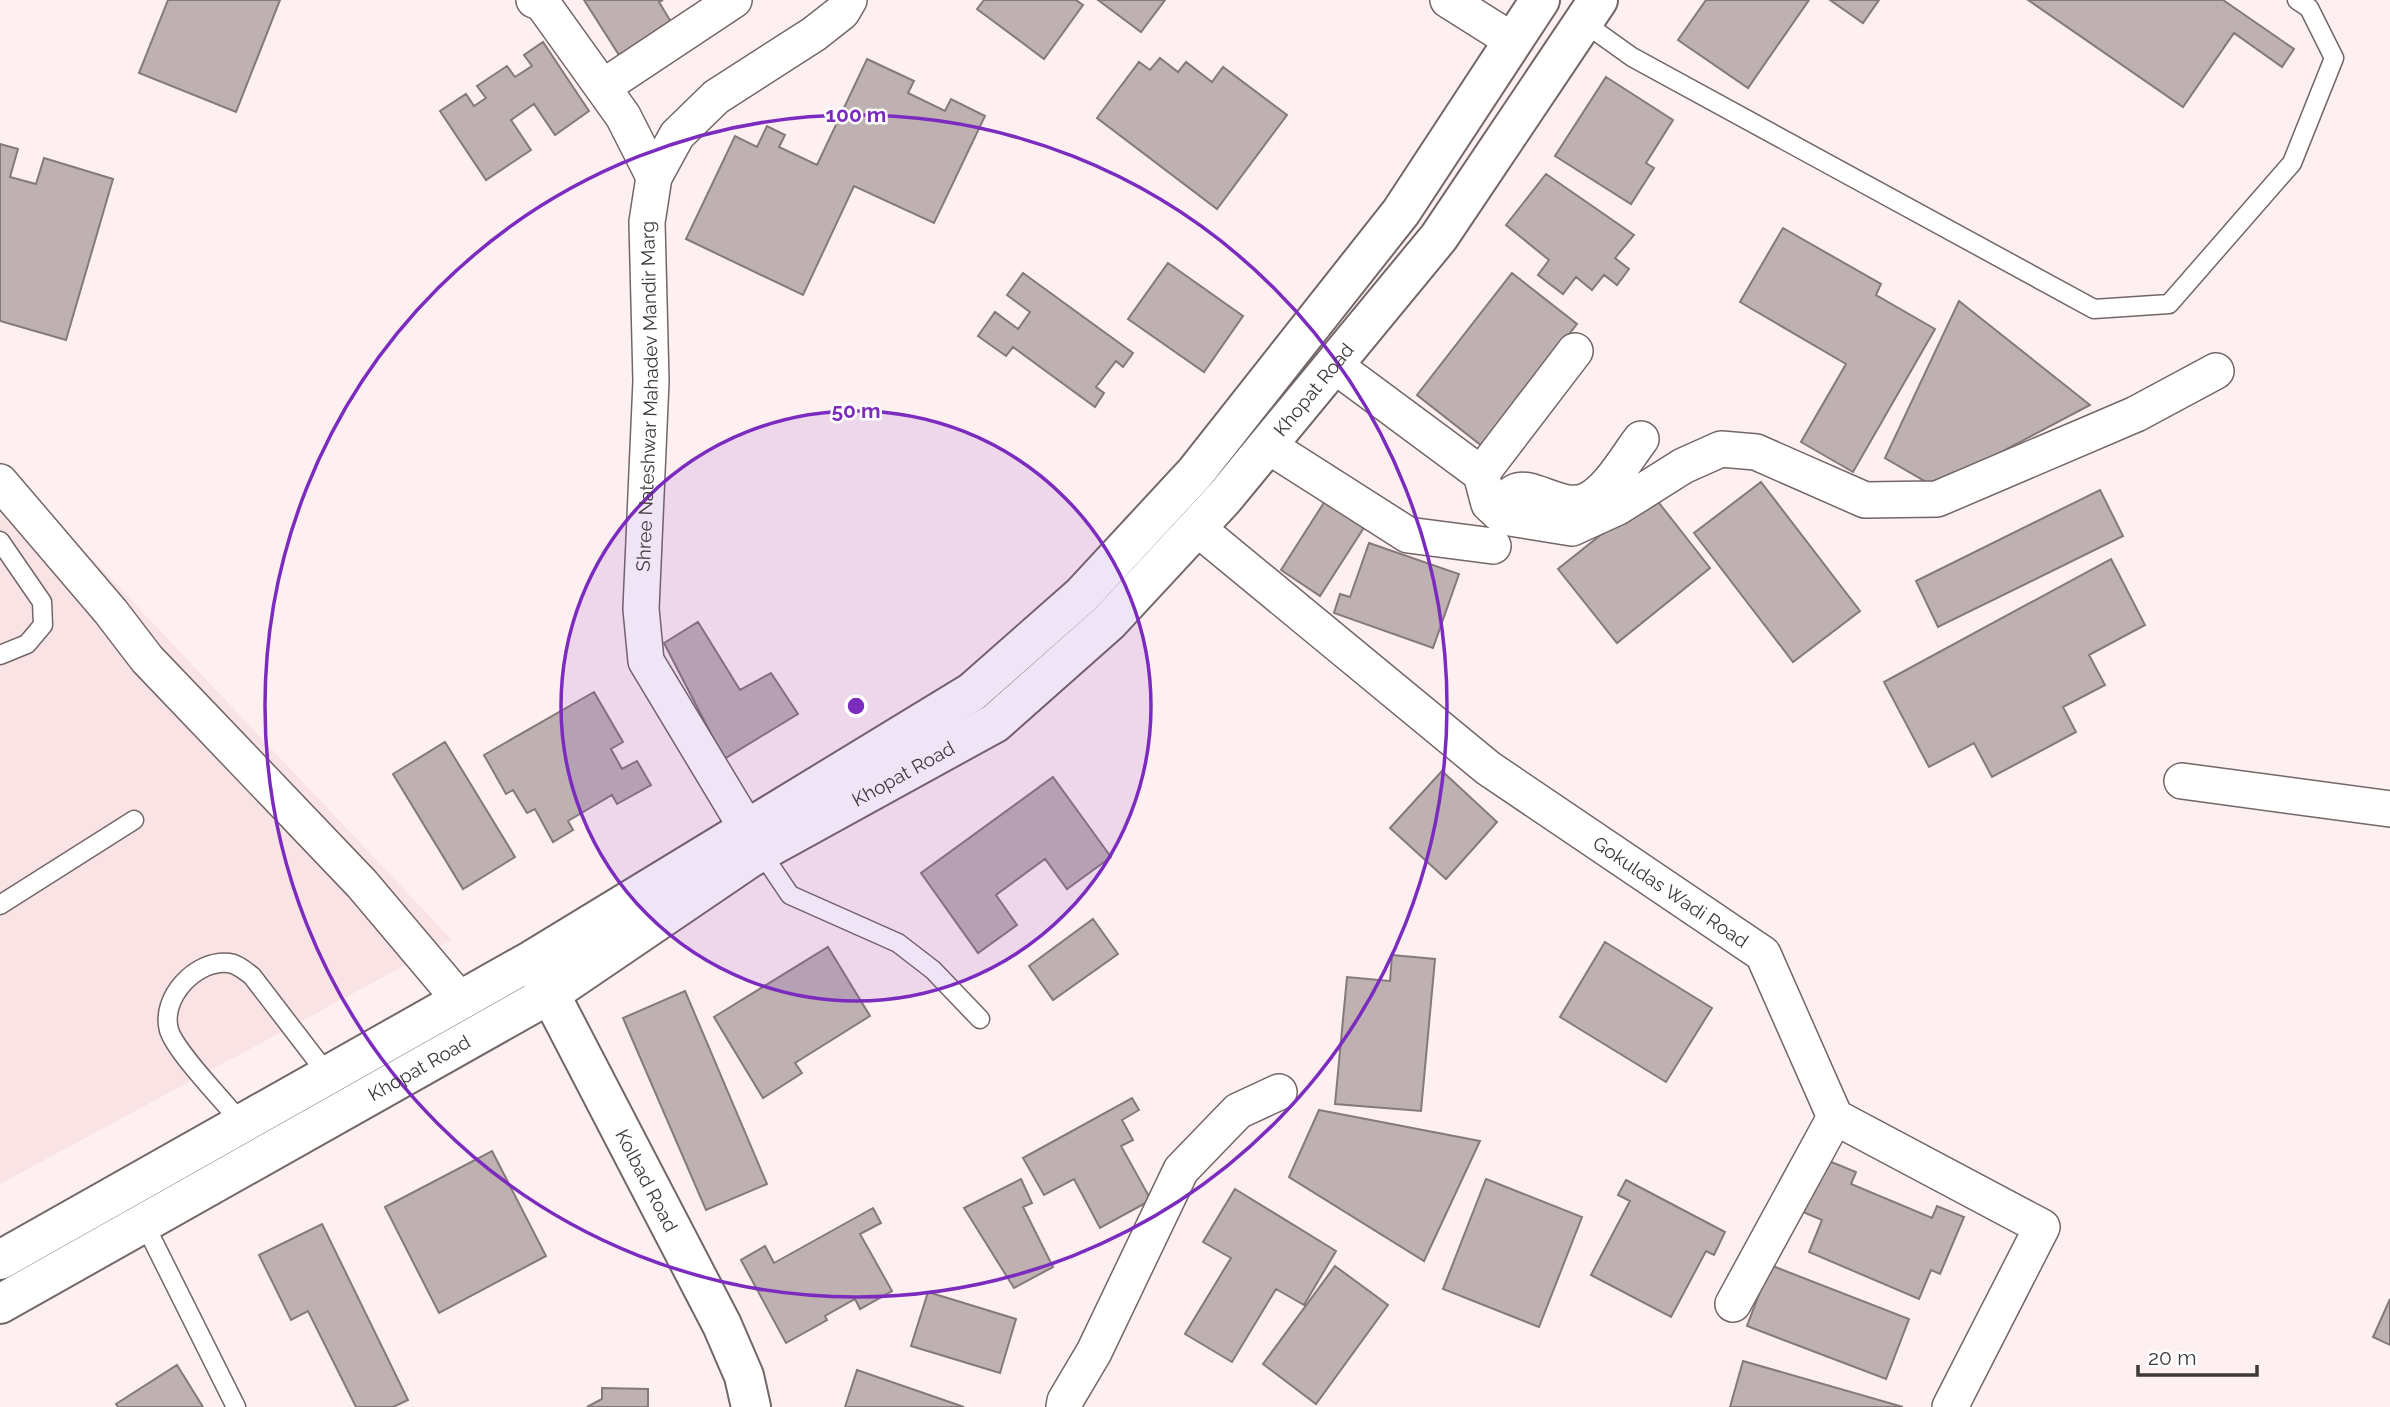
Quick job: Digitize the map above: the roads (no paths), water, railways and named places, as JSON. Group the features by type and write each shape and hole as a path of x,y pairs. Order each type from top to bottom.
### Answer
{"main road":[{"name":"Khopat Road","path":"0,1304 550,995 754,841 972,692 1082,594 1195,473 1401,212 1539,0"},
{"name":"Khopat Road","path":"0,1260 532,960 754,841 995,723 1109,622 1197,527 1334,365 1439,237 1591,11"},
{"path":"1476,97 1517,122"},
{"name":"Kolbad Road","path":"532,960 722,1325 744,1376 751,1407"}],"street":[{"path":"534,0 542,3 623,116 654,177"},
{"path":"603,87 734,0"},
{"name":"Shree Nateshwar Mahadev Mandir Marg","path":"754,841 646,661 641,610 651,381 647,222 654,177 677,135 716,97 814,34 842,12 849,0"},
{"path":"1448,0 1513,41"},
{"path":"1481,474 1575,351"},
{"path":"1334,365 1481,474 1489,503 1499,513 1510,518 1572,527 1618,507 1683,466 1721,449 1756,452 1865,500 1937,499 2136,414 2216,371"},
{"path":"1499,513 1513,492 1521,490 1570,505 1587,501 1601,492 1641,439"},
{"path":"1267,445 1408,535 1493,546"},
{"path":"0,482 111,612 147,659 362,884 460,1000"},
{"name":"Gokuldas Wadi Road","path":"1197,527 1488,768 1763,954 1835,1117"},
{"path":"2182,781 2390,809"},
{"path":"1063,1407 1094,1352 1181,1170 1238,1111 1279,1092"},
{"path":"1732,1304 1835,1117 2042,1227 1950,1407"}],"lane":[{"path":"1591,11 1632,57 2094,309 2169,304 2291,163 2334,58 2309,8 2297,0"},
{"path":"0,541 42,601 43,625 27,644 0,655"},
{"path":"0,905 134,820"},
{"path":"754,841 790,895 898,943 933,970 980,1019"},
{"path":"242,1123 178,1046 169,1031 166,1012 175,993 189,978 206,966 228,963 240,967 252,976 328,1075"},
{"path":"145,1223 236,1407"}]}
